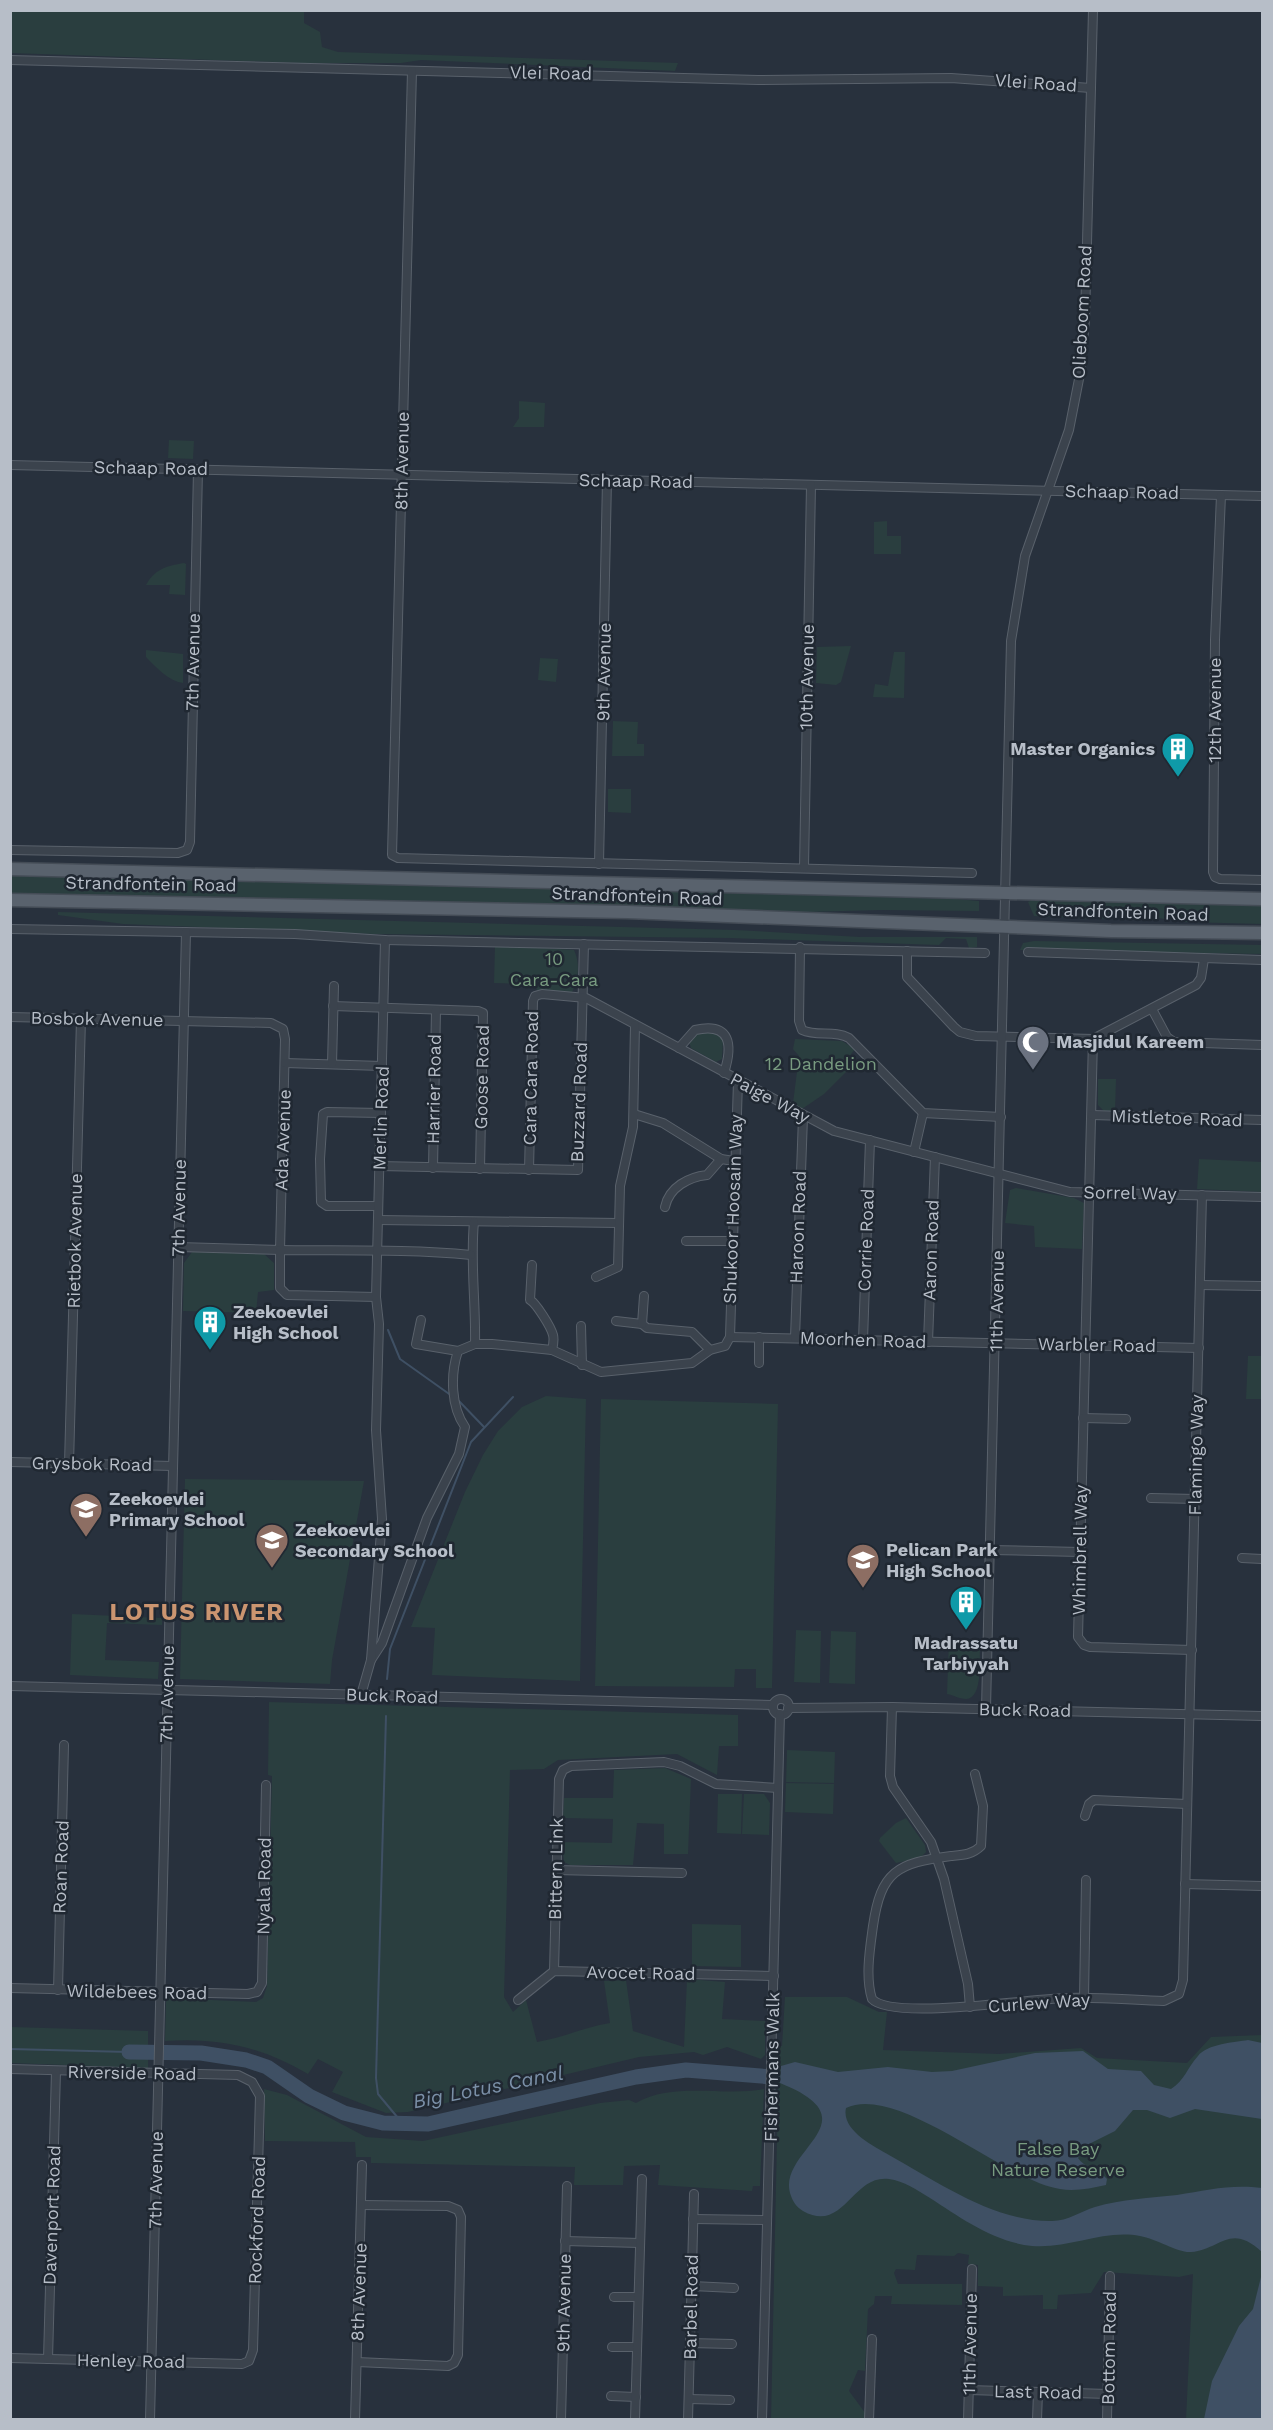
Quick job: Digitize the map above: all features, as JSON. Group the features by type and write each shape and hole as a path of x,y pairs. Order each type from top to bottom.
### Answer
{"main road":[{"name":"Strandfontein Road","path":"10,869 1263,899"},
{"name":"Strandfontein Road","path":"10,900 627,912 1263,933"}],"street":[{"name":"Olieboom Road","path":"1007,893 1012,632 1025,556 1069,430 1083,355 1093,10"},
{"name":"Vlei Road","path":"10,60 811,81 951,78 1091,88"},
{"name":"8th Avenue","path":"412,71 392,855 398,858 599,864"},
{"name":"Schaap Road","path":"10,465 1263,496"},
{"name":"7th Avenue","path":"10,850 183,852 190,842 198,470"},
{"name":"9th Avenue","path":"599,864 607,480"},
{"name":"10th Avenue","path":"804,868 811,485"},
{"name":"12th Avenue","path":"1221,495 1215,640 1213,872 1215,877 1220,879 1263,880"},
{"path":"599,864 972,873"},
{"name":"11th Avenue","path":"986,1709 1007,893"},
{"path":"10,929 295,934 385,940 800,947 985,953"},
{"name":"7th Avenue","path":"150,2420 186,932"},
{"name":"Merlin Road","path":"371,1660 382,1519 376,1430 378,1324 376,1297 385,940"},
{"name":"Buzzard Road","path":"379,1166 578,1170 584,944"},
{"path":"800,947 799,1021 802,1030 840,1034 849,1038 923,1113 1001,1117"},
{"path":"907,951 907,977 954,1027 966,1034 1003,1037 1093,1039 1196,985 1201,978 1204,959"},
{"path":"1028,952 1263,960"},
{"path":"332,1064 334,986"},
{"name":"Cara Cara Road","path":"529,1170 533,1001 535,996 542,994 581,996"},
{"name":"Paige Way","path":"581,996 803,1117 834,1131 1000,1176"},
{"name":"Goose Road","path":"333,1006 478,1011 483,1014 480,1169"},
{"path":"1152,1009 1167,1037 1174,1042 1263,1045"},
{"name":"Harrier Road","path":"433,1168 436,1010"},
{"name":"Bosbok Avenue","path":"10,1017 184,1021"},
{"name":"Rietbok Avenue","path":"69,1464 81,1019"},
{"name":"Ada Avenue","path":"184,1021 271,1023 283,1029 285,1063 280,1288 287,1295 376,1297"},
{"path":"596,1277 621,1268 621,1186 634,1114 635,1025"},
{"path":"679,1048 695,1029 722,1031 727,1037 728,1045 724,1073"},
{"name":"Whimbrell Way","path":"1093,1039 1080,1552 1080,1641 1090,1647 1192,1650"},
{"path":"285,1063 382,1066"},
{"name":"Shukoor Hoosain Way","path":"730,1337 738,1081"},
{"path":"378,1206 327,1206 321,1202 320,1159 323,1114 327,1112 381,1113"},
{"path":"914,1152 923,1113"},
{"path":"634,1114 663,1123 721,1158 734,1161"},
{"name":"Mistletoe Road","path":"1092,1115 1263,1120"},
{"name":"Haroon Road","path":"795,1338 803,1117"},
{"name":"Corrie Road","path":"863,1340 870,1140"},
{"name":"Aaron Road","path":"928,1342 935,1157"},
{"path":"665,1207 675,1189 692,1177 707,1175 721,1158"},
{"name":"Sorrel Way","path":"1000,1176 1058,1190 1263,1197"},
{"name":"Flamingo Way","path":"1189,1714 1202,1195"},
{"path":"378,1220 620,1222"},
{"path":"474,1222 471,1255 476,1304 476,1344"},
{"path":"686,1241 732,1241"},
{"path":"179,1247 377,1252 409,1250 471,1255"},
{"path":"532,1265 530,1300 539,1307 542,1318 553,1336 552,1350"},
{"path":"1200,1285 1263,1286"},
{"path":"644,1296 642,1324 646,1329 695,1333 710,1350"},
{"path":"421,1320 416,1344 458,1351 476,1344 552,1350 602,1372 661,1368 692,1363 710,1350 725,1346 730,1337"},
{"path":"616,1321 642,1324"},
{"path":"581,1326 582,1365"},
{"name":"Moorhen Road","path":"730,1337 996,1343"},
{"path":"759,1337 759,1363"},
{"name":"Warbler Road","path":"996,1343 1199,1348"},
{"path":"361,1695 371,1660 382,1643 427,1518 459,1454 465,1427 458,1415 453,1382 458,1351"},
{"path":"1083,1418 1125,1419"},
{"name":"Grysbok Road","path":"10,1462 173,1466"},
{"path":"1151,1498 1196,1499"},
{"path":"990,1550 1080,1552"},
{"path":"1242,1558 1263,1559"},
{"name":"Buck Road","path":"10,1686 773,1705"},
{"path":"781,1699 786,1701 788,1707 786,1712 780,1714 774,1710 773,1705 781,1699"},
{"name":"Buck Road","path":"788,1707 892,1707 1263,1716"},
{"name":"Curlew Way","path":"892,1707 890,1776 893,1787 931,1842 937,1858 958,1939 970,2007 1084,1998 1164,2001 1179,1994 1183,1980 1189,1714"},
{"name":"Fishermans Walk","path":"762,2420 780,1714"},
{"name":"Roan Road","path":"58,1990 64,1745"},
{"name":"Bittern Link","path":"554,1971 558,1779 563,1770 571,1766 664,1762 680,1766 716,1784 778,1788"},
{"path":"970,2007 882,2006 872,1999 870,1992 870,1945 877,1901 883,1883 898,1869 937,1858 971,1853 982,1843 983,1806 975,1774"},
{"name":"Nyala Road","path":"261,1988 266,1785"},
{"path":"1085,1816 1089,1804 1094,1800 1187,1804"},
{"path":"556,1870 682,1873"},
{"path":"1084,1998 1086,1880"},
{"path":"1185,1884 1263,1886"},
{"path":"518,2000 554,1971"},
{"name":"Avocet Road","path":"554,1971 774,1976"},
{"name":"Wildebees Road","path":"10,1988 254,1994 261,1988"},
{"name":"Riverside Road","path":"10,2069 237,2075 252,2082"},
{"name":"Davenport Road","path":"48,2359 56,2071"},
{"name":"Rockford Road","path":"250,2360 253,2350 260,2096 252,2082"},
{"name":"8th Avenue","path":"355,2420 362,2165"},
{"path":"635,2420 642,2179"},
{"name":"9th Avenue","path":"561,2420 567,2186"},
{"name":"Barbel Road","path":"688,2420 694,2194"},
{"path":"357,2362 448,2366 454,2363 458,2355 461,2217 458,2210 448,2206 361,2205"},
{"path":"693,2220 767,2220"},
{"path":"565,2241 640,2243"},
{"name":"11th Avenue","path":"968,2420 972,2269"},
{"name":"Bottom Road","path":"1107,2420 1110,2276"},
{"path":"692,2286 734,2288"},
{"path":"614,2297 639,2297"},
{"path":"869,2420 872,2339"},
{"path":"690,2343 732,2344"},
{"path":"612,2347 637,2347"},
{"name":"Henley Road","path":"10,2358 242,2364 250,2360"},
{"name":"Last Road","path":"969,2390 1108,2394"},
{"path":"1037,2420 1038,2392"},
{"path":"610,2396 636,2397"},
{"path":"689,2399 730,2400"}],"green space":[{"path":"304,10 304,23 320,32 322,47 338,52 678,63 675,71 421,60 401,63 302,63 11,53 11,11"},
{"path":"519,401 545,403 544,427 513,427 519,418"},
{"path":"169,440 194,441 193,459 168,458"},
{"path":"887,521 887,536 901,536 901,554 874,554 874,522"},
{"path":"186,564 185,595 169,594 170,585 146,585 153,575 162,569"},
{"path":"851,646 841,682 836,685 816,683 817,647"},
{"path":"146,650 183,654 183,683 172,680 158,669 146,657"},
{"path":"894,652 905,652 904,698 873,697 875,684 888,686"},
{"path":"540,658 558,659 556,682 538,680"},
{"path":"613,721 638,722 637,744 644,744 644,756 612,756"},
{"path":"608,789 631,789 631,813 608,812"},
{"path":"11,875 955,899 979,901 979,911 805,912 11,894"},
{"path":"1032,900 1262,905 1262,924 1185,922 1151,917 1095,919 1034,916 1028,902"},
{"path":"58,912 735,930 860,937 977,937 977,947 969,948 966,939 946,938 939,945 730,938 373,934 123,924 58,915"},
{"path":"1034,941 1262,945 1262,954 1020,950 1023,943"},
{"name":"10 Cara-Cara","path":"495,945 574,950 578,971 572,992 538,991 533,984 494,983"},
{"path":"700,1032 719,1034 723,1040 722,1059 716,1062 691,1048 689,1042"},
{"name":"12 Dandelion","path":"795,1039 842,1041 855,1049 848,1058 856,1062 824,1094 802,1109 793,1103 799,1056 793,1049"},
{"path":"1098,1079 1116,1079 1115,1111 1104,1111 1098,1105"},
{"path":"1199,1159 1262,1162 1262,1192 1197,1189"},
{"path":"1016,1188 1074,1198 1084,1203 1082,1249 1035,1247 1034,1226 1005,1223 1010,1190"},
{"path":"192,1252 264,1254 274,1263 274,1290 258,1292 256,1313 183,1311 184,1263"},
{"path":"1248,1356 1262,1356 1262,1399 1246,1399"},
{"path":"546,1396 586,1399 580,1681 432,1675 435,1628 411,1627 465,1492 498,1431 522,1407"},
{"path":"601,1399 778,1404 772,1688 756,1688 756,1669 735,1669 734,1687 595,1686"},
{"path":"185,1479 364,1481 332,1660 330,1684 180,1679"},
{"path":"72,1614 162,1618 162,1625 107,1623 105,1660 159,1662 158,1679 70,1675"},
{"path":"796,1630 821,1631 820,1683 794,1682"},
{"path":"831,1631 856,1632 855,1684 829,1683"},
{"path":"949,1640 980,1642 978,1684 972,1697 963,1699 947,1694"},
{"path":"269,1702 738,1715 738,1746 719,1746 717,1775 677,1754 558,1760 544,1769 510,1770 504,1997 513,2012 526,2000 537,2042 610,2023 604,1981 626,1980 633,2031 684,2047 687,1979 725,1982 722,2019 765,2021 765,2055 761,2059 727,2047 703,2055 694,2052 639,2057 408,2112 386,2113 332,2092 343,2072 318,2059 308,2074 274,2057 239,2046 203,2041 165,2041 168,1998 256,2002 263,1998 267,1986 272,1776 268,1775"},
{"path":"787,1750 835,1752 834,1783 786,1782"},
{"path":"665,1768 691,1779 688,1854 664,1854 664,1824 637,1823 633,1865 570,1865 564,1862 562,1842 612,1843 613,1819 563,1818 564,1798 613,1798 614,1770"},
{"path":"786,1783 834,1784 833,1814 785,1812"},
{"path":"718,1794 742,1794 741,1834 717,1833"},
{"path":"744,1794 764,1794 770,1803 769,1835 742,1834"},
{"path":"906,1818 925,1845 926,1852 920,1858 896,1863 879,1841 896,1823"},
{"path":"692,1924 741,1925 741,1967 692,1966"},
{"name":"False Bay Nature Reserve","path":"785,1997 847,1997 879,2012 887,2012 883,2050 999,2054 1081,2048 1097,2058 1187,2063 1211,2037 1262,2035 1262,2419 1186,2419 1193,2274 1179,2277 1104,2272 1091,2293 1058,2295 1057,2309 1043,2309 1043,2295 1003,2296 1003,2287 978,2286 978,2265 968,2264 969,2255 958,2253 954,2256 917,2255 915,2270 896,2269 894,2273 898,2284 962,2284 962,2305 891,2304 892,2296 875,2296 874,2304 868,2309 865,2371 858,2370 849,2391 866,2414 866,2419 771,2420 779,2046 782,2046"},
{"path":"11,2027 148,2031 148,2068 11,2063"},
{"path":"264,2089 287,2095 366,2137 423,2141 600,2103 629,2100 636,2103 651,2096 682,2091 764,2089 760,2186 753,2186 752,2191 658,2185 660,2165 624,2166 623,2185 574,2185 575,2167 371,2163 371,2157 356,2157 355,2142 265,2141"}],"water":[{"path":"1248,2040 1262,2043 1262,2119 1195,2109 1170,2118 1147,2110 1133,2110 1115,2131 1089,2144 1078,2158 1107,2179 1106,2185 1066,2190 1037,2182 952,2136 894,2109 868,2104 846,2108 846,2116 853,2130 867,2142 947,2188 988,2208 1030,2220 1058,2221 1095,2207 1126,2200 1230,2187 1262,2188 1262,2252 1251,2243 1233,2238 1191,2252 1140,2236 1127,2235 1113,2235 1059,2245 1018,2244 978,2228 915,2189 889,2179 876,2180 866,2185 829,2215 817,2216 803,2211 791,2196 790,2177 822,2123 820,2110 807,2097 780,2083 781,2066 795,2062 838,2072 888,2067 932,2072 952,2071 1035,2053 1083,2051 1108,2069 1141,2071 1154,2085 1171,2089 1180,2082 1202,2052 1222,2044"},
{"path":"1262,2273 1262,2419 1204,2419 1212,2381 1239,2326 1253,2309"}],"waterway":[{"path":"388,1330 400,1359 452,1396"},
{"path":"387,1679 390,1649 471,1442 513,1397"},
{"path":"457,1399 484,1427"},
{"path":"386,1716 376,2078 378,2094 403,2124"},
{"name":"Big Lotus Canal","path":"10,2049 129,2052"},
{"name":"Big Lotus Canal","path":"129,2052 201,2053 246,2060 267,2067 309,2096 344,2113 383,2123 428,2124 636,2077 686,2070 772,2077"}],"place":[{"name":"Master Organics","path":"1178,778"},
{"name":"Masjidul Kareem","path":"1033,1071"},
{"name":"Zeekoevlei High School","path":"210,1351"},
{"name":"Zeekoevlei Primary School","path":"86,1538"},
{"name":"Zeekoevlei Secondary School","path":"272,1569"},
{"name":"Pelican Park High School","path":"863,1589"},
{"name":"Madrassatu Tarbiyyah","path":"966,1631"}],"district":[{"name":"LOTUS RIVER","path":"197,1612"}]}
